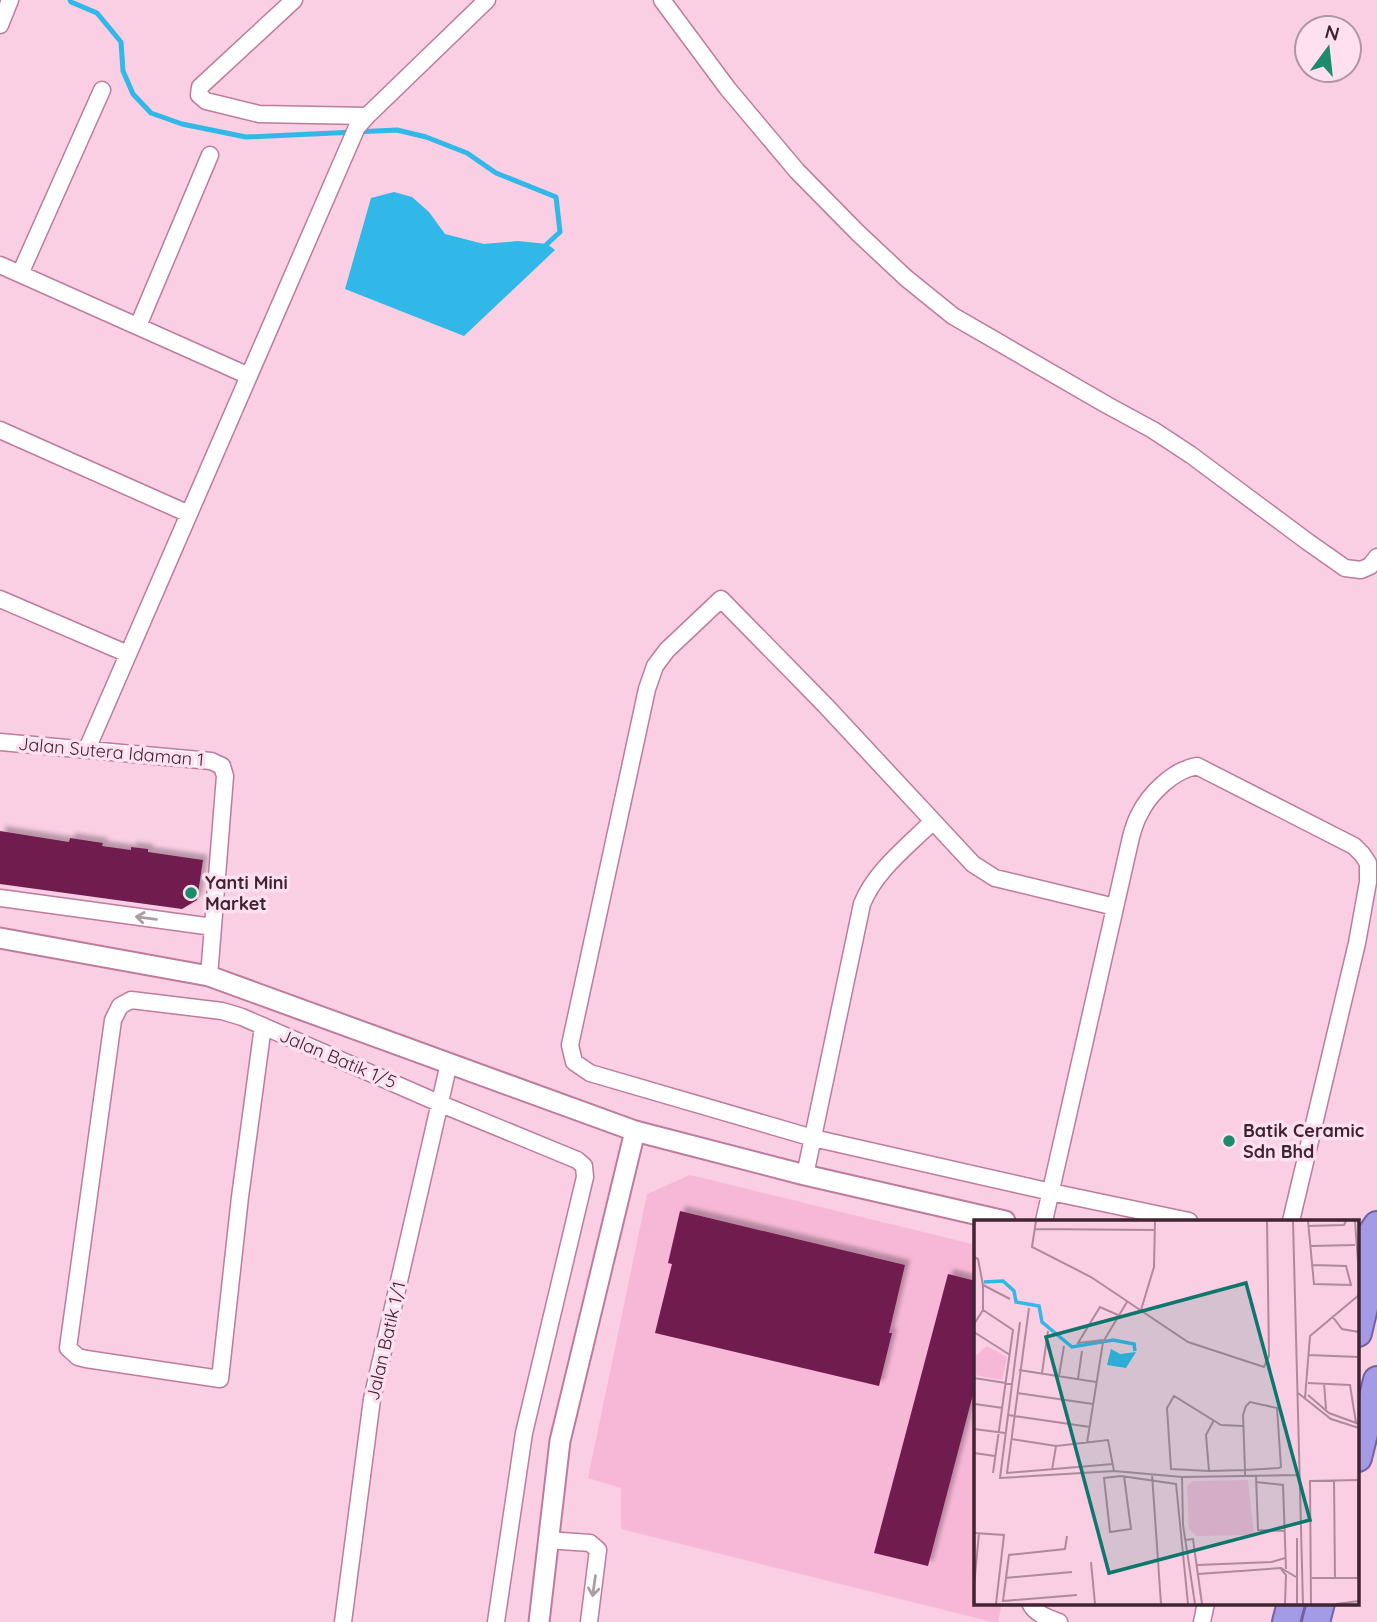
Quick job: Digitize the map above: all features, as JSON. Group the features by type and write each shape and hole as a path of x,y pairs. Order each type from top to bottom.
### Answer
{"highway":[{"path":"1360,1250 1377,1225"},
{"path":"1365,1311 1377,1252"},
{"path":"1360,1450 1377,1380"},
{"path":"1286,1622 1291,1604"},
{"path":"1316,1622 1321,1604"}],"street":[{"path":"0,25 10,0"},
{"path":"294,0 200,88 199,95 206,101 259,114 358,128"},
{"path":"87,749 358,128 487,0"},
{"path":"662,0 729,89 797,172 906,278 953,316 1163,436 1345,568 1362,570 1370,566 1377,557"},
{"path":"20,274 102,90"},
{"path":"138,326 210,155"},
{"path":"0,265 249,376"},
{"path":"0,430 189,514"},
{"path":"0,598 128,654"},
{"path":"1115,907 995,878 973,864 721,598 667,650 655,666 647,688 570,1045 574,1062 590,1073 813,1138 1184,1220"},
{"name":"Jalan Sutera Idaman 1","path":"0,742 211,761 222,766 225,776 213,927"},
{"path":"1044,1220 1131,837 1139,814 1162,785 1173,775 1197,766 1354,846 1368,863 1368,882 1357,943 1292,1220"},
{"path":"805,1175 867,890 933,821"},
{"path":"0,898 213,927 209,976"},
{"path":"0,937 209,976 635,1131 805,1175 1001,1220"},
{"name":"Jalan Batik 1/5","path":"263,1027 240,1197 220,1378 86,1359 78,1357 68,1348 113,1020 120,1006 131,1000 222,1011 242,1017 577,1160 584,1167 585,1177 524,1433 496,1622"},
{"name":"Jalan Batik 1/1","path":"343,1622 372,1399 449,1063"},
{"path":"538,1622 560,1441 635,1131"},
{"path":"547,1540 590,1543 598,1550 589,1622"},
{"path":"1030,1604 1043,1616 1059,1622"},
{"path":"1202,1622 1206,1604"}],"shaded area":[{"path":"690,1175 974,1245 974,1604 1002,1604 998,1622 621,1529 621,1488 588,1478 647,1194"}],"water":[{"path":"394,192 412,197 429,212 445,234 484,244 518,241 547,244 555,250 464,336 345,289 371,198"}],"building":[{"path":"0,831 69,842 70,838 131,850 131,847 148,849 148,852 203,860 197,900 182,909 0,884"},
{"path":"680,1211 905,1265 879,1386 655,1333 672,1264 668,1263"},
{"path":"948,1274 974,1280 974,1391 928,1566 874,1553"}],"waterway":[{"path":"70,0 97,13 121,42 123,71 133,94 151,113 182,124 246,137 397,130 426,137 467,153 496,173 556,197 560,232 547,244"}],"place":[{"name":"Yanti Mini Market","path":"191,893"},
{"name":"Batik Ceramic Sdn Bhd","path":"1229,1141"}]}
